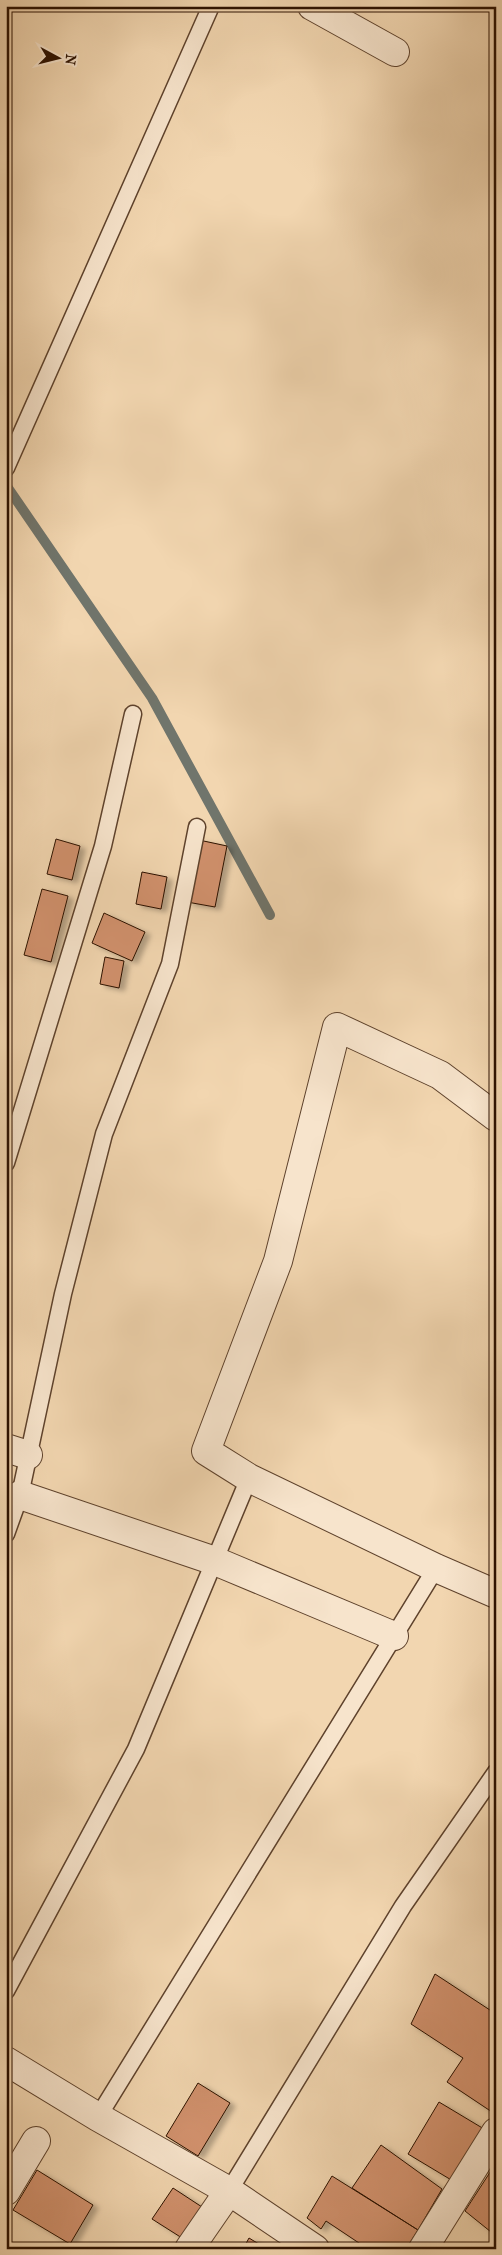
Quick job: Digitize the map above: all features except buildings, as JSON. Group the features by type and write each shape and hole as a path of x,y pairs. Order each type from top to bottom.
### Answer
{"street":[{"path":"312,6 395,52"},
{"path":"496,1117 440,1075 337,1027 278,1261 206,1451 249,1478 436,1568 496,1594"},
{"path":"20,1495 215,1561 394,1636"},
{"path":"6,2061 98,2117 229,2190 315,2249"},
{"path":"423,2249 496,2132"},
{"path":"6,2191 36,2141"},
{"path":"189,2249 229,2190"}],"lane":[{"path":"6,468 211,6"},
{"path":"6,1163 103,846 133,714"},
{"path":"6,1534 20,1495 17,1451 63,1294 104,1134 170,964 197,827"},
{"path":"6,1991 136,1749 249,1478"},
{"path":"98,2117 436,1568"},
{"path":"229,2190 403,1906 496,1772"}],"waterway":[{"path":"6,485 152,698 270,915"}]}
